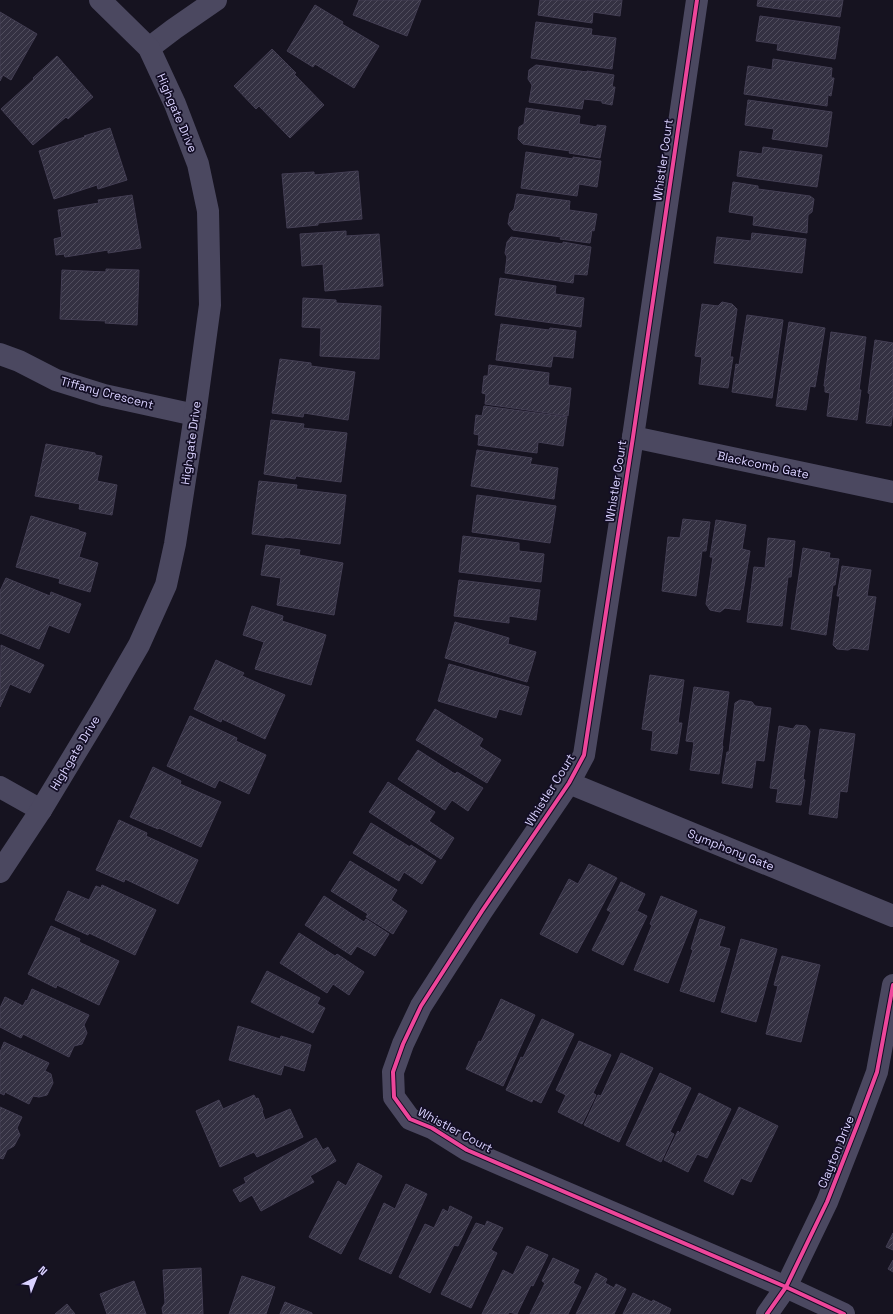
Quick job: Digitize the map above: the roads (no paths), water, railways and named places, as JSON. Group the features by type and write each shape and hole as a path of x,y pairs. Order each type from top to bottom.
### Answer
{"street":[{"name":"Highgate Drive","path":"0,872 41,810 139,645 166,585 175,544 210,305 208,210 198,164 175,104 149,48 100,0"},
{"path":"149,48 216,0"},
{"name":"Whistler Court","path":"697,0 633,437 584,755 569,784 482,911 421,1006 403,1044 394,1072 394,1097 410,1119 432,1128 467,1150 786,1287 844,1314"},
{"name":"Tiffany Crescent","path":"0,354 19,361 56,380 104,395 195,415"},
{"name":"Blackcomb Gate","path":"633,437 893,492"},
{"name":"Symphony Gate","path":"569,784 893,916"},
{"path":"0,787 41,810"},
{"name":"Clayton Drive","path":"767,1314 786,1287 827,1202 878,1072 893,985"}]}
